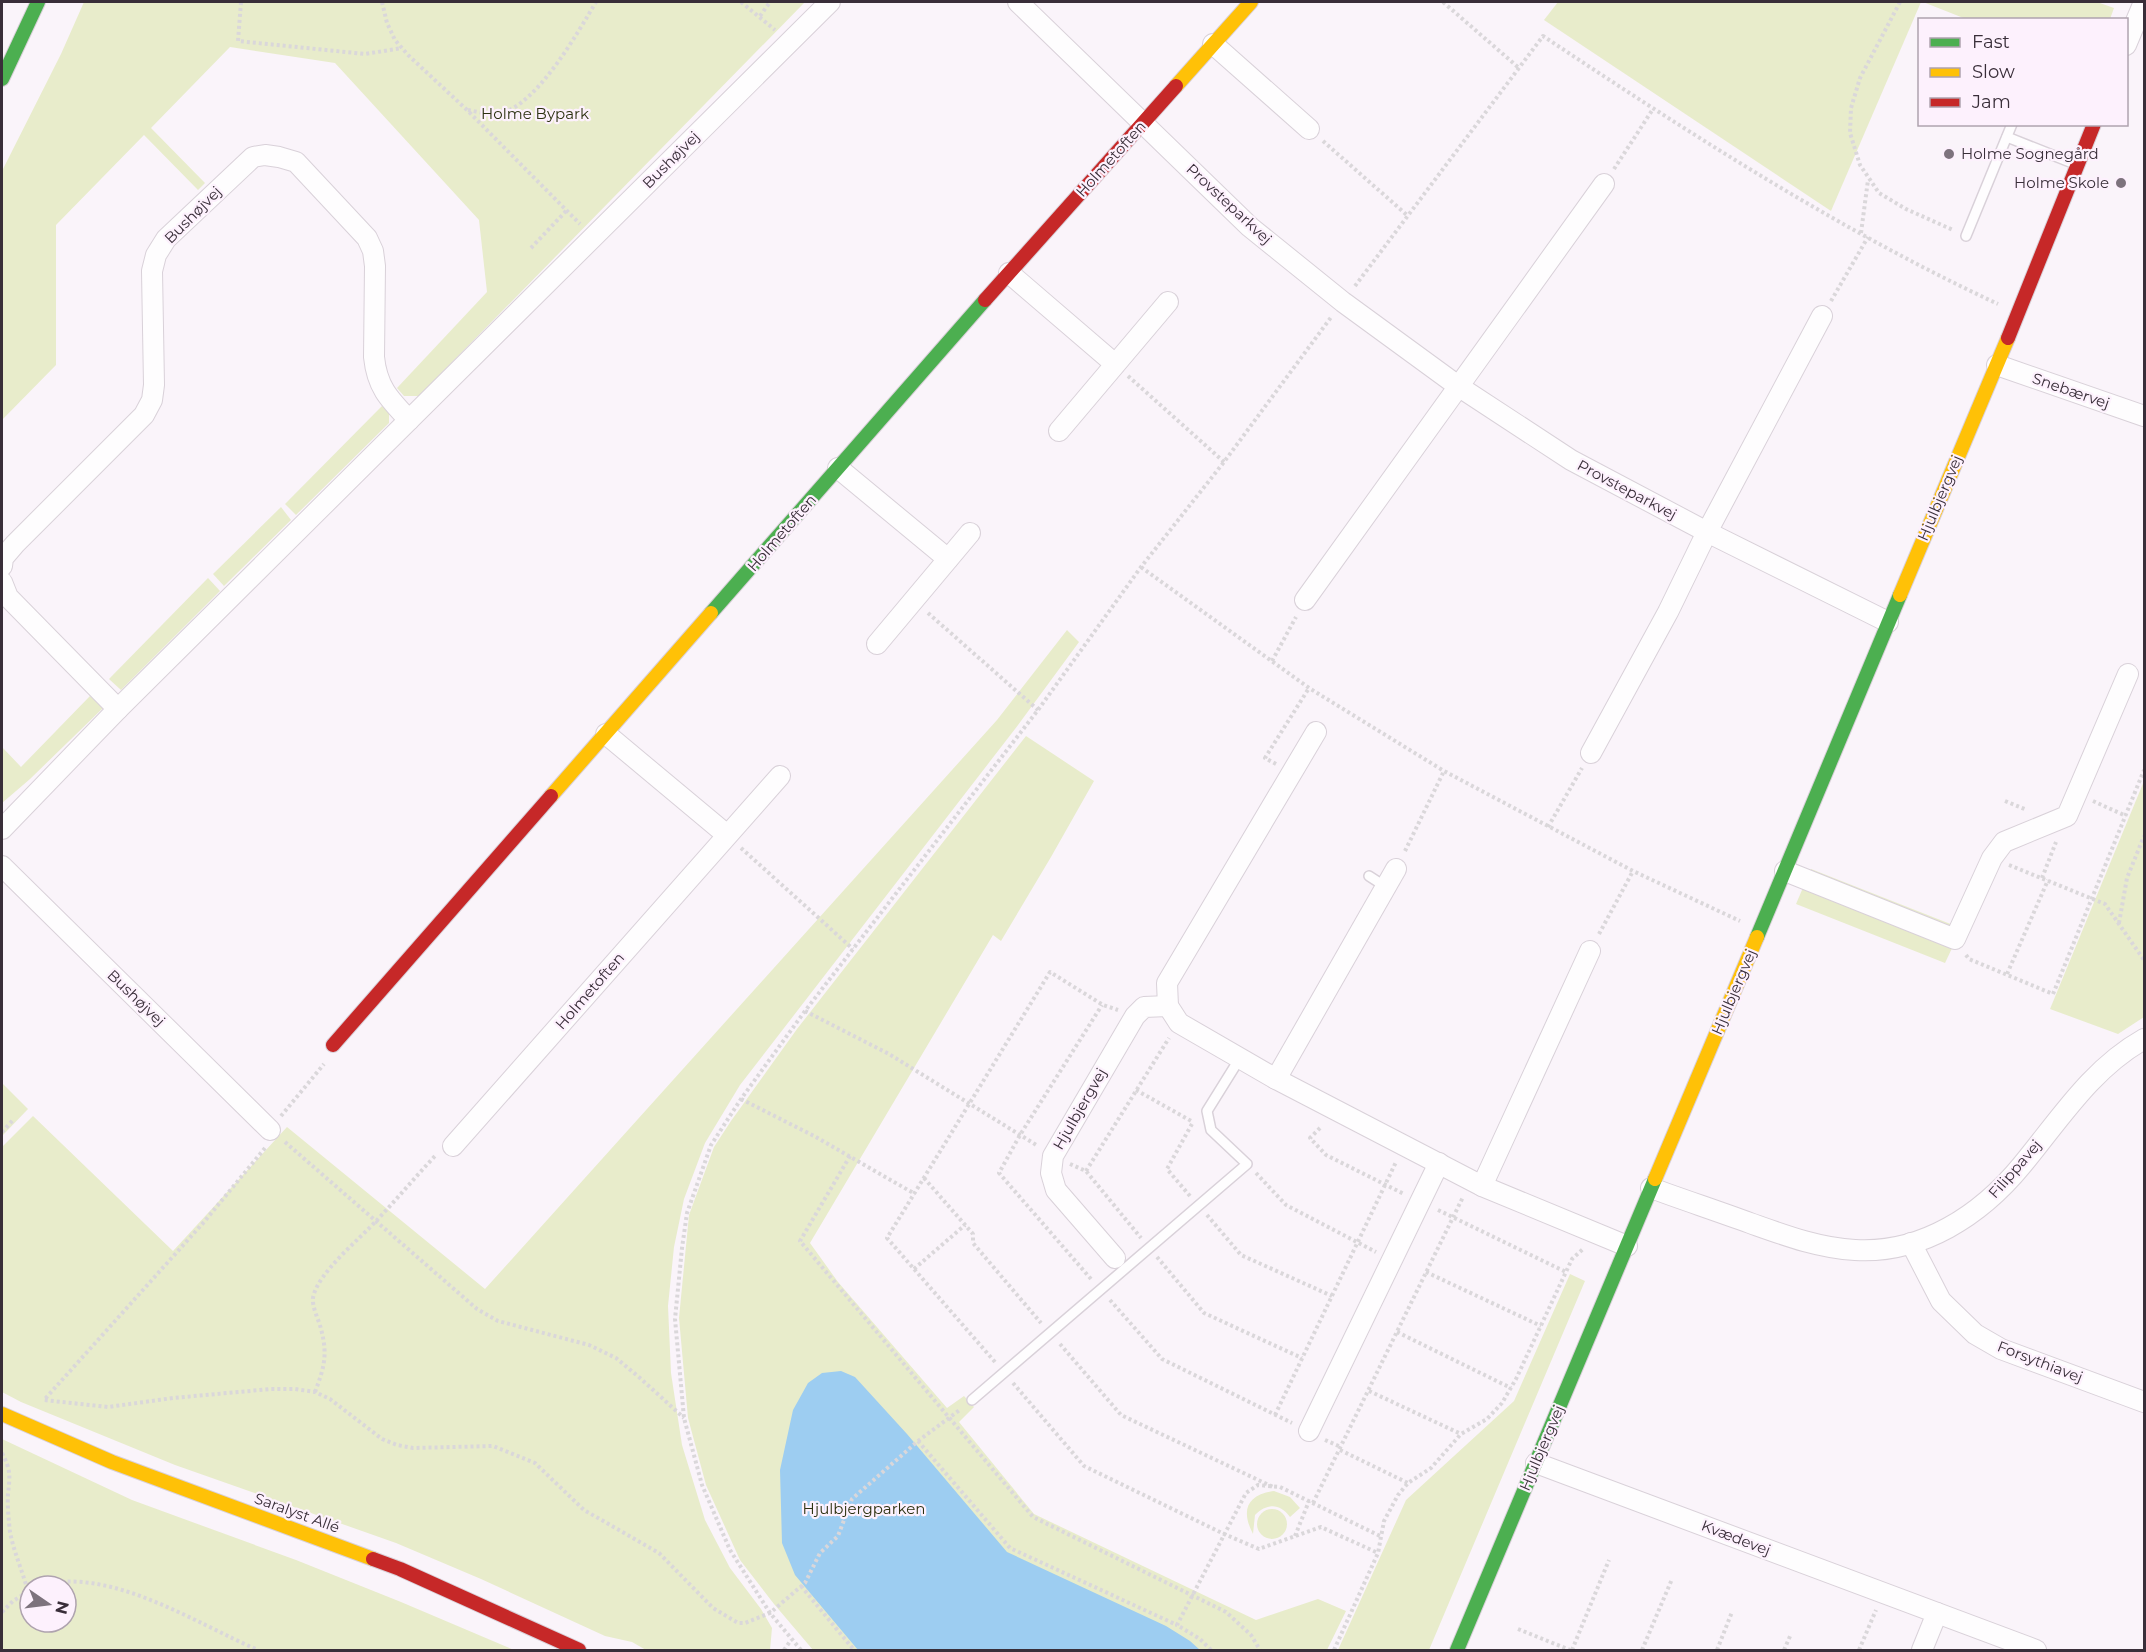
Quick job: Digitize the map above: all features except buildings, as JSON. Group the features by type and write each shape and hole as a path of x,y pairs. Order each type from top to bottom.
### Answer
{"street":[{"path":"2,79 38,2"},
{"name":"Bushøjvej","path":"2,829 118,709 830,2"},
{"name":"Provsteparkvej","path":"1018,2 1250,226 1342,302 1458,386 1571,460 1707,532 1888,622"},
{"name":"Holmetoften","path":"333,1045 1009,273 1251,2"},
{"path":"2128,42 2144,2"},
{"path":"1213,44 1309,129"},
{"name":"Hjulbjergvej","path":"1457,1650 1997,365 2093,126"},
{"name":"Bushøjvej","path":"2,566 3,558 15,544 144,415 152,400 154,385 152,271 156,255 166,239 253,157 265,155 296,162 367,238 373,251 375,266 375,371 381,387 409,420"},
{"path":"1305,600 1604,184"},
{"path":"1009,273 1115,364"},
{"path":"1059,431 1168,302"},
{"path":"1591,753 1668,612 1707,532 1822,316"},
{"name":"Snebærvej","path":"1997,365 2145,416"},
{"path":"838,468 948,559"},
{"path":"877,644 970,533"},
{"path":"2,582 8,597 118,709"},
{"path":"1785,871 1955,939 1992,858 2004,842 2067,816 2128,674"},
{"path":"1316,732 1167,983 1168,1006 1179,1023 1276,1079 1482,1186 1627,1246"},
{"path":"606,734 727,836"},
{"name":"Holmetoften","path":"453,1146 780,776"},
{"name":"Bushøjvej","path":"2,866 270,1130"},
{"path":"1276,1079 1377,881 1395,869"},
{"path":"1482,1186 1590,951"},
{"path":"1135,1016 1144,1008 1168,1006"},
{"name":"Hjulbjergvej","path":"1115,1258 1056,1190 1051,1173 1053,1156 1135,1016"},
{"name":"Filippavej","path":"1651,1188 1808,1243 1856,1250 1882,1249 1911,1243 1932,1236 1981,1207 2005,1186 2092,1078 2145,1039"},
{"path":"1309,1431 1439,1164"},
{"name":"Forsythiavej","path":"1911,1243 1941,1301 1975,1334 2001,1349 2145,1402"},
{"name":"Saralyst Allé","path":"2,1414 112,1462 400,1569 579,1650"},
{"name":"Kvædevej","path":"1536,1463 2036,1650"},
{"path":"1922,1650 1937,1613"}],"lane":[{"path":"1966,236 2011,126"},
{"path":"2007,137 2077,165"},
{"path":"972,1400 1247,1164 1211,1130 1206,1111 1240,1058"}],"path":[{"path":"241,2 238,41 364,54 402,48"},
{"path":"382,2 387,23 402,48 567,210 591,240"},
{"path":"467,110 501,112 513,108 530,94 565,54 596,2"},
{"path":"741,2 789,43"},
{"path":"760,16 770,2"},
{"path":"1443,2 1519,68"},
{"path":"1900,2 1860,78 1851,108 1850,133 1860,165 1868,180 1879,193 1906,209 1966,236"},
{"path":"801,1650 790,1640 770,1613 730,1550 702,1485 684,1418 675,1319 687,1213 711,1145 741,1099 805,1011 1038,710 1141,567 1224,462 1544,36 1653,109 1861,233 1949,281 2018,313"},
{"path":"1604,184 1653,109"},
{"path":"1309,129 1408,216"},
{"path":"1861,233 1868,180"},
{"path":"531,248 567,210"},
{"path":"1822,316 1868,237"},
{"path":"1115,364 1224,462"},
{"path":"1141,567 1309,688 1444,771 1633,871 1760,930"},
{"path":"1272,661 1305,600"},
{"path":"914,601 1038,710"},
{"path":"1292,771 1265,758 1309,688"},
{"path":"1548,827 1591,753"},
{"path":"1955,939 1969,959 2053,994 2145,770"},
{"path":"1395,869 1444,771"},
{"path":"2076,794 2126,816"},
{"path":"2042,878 2067,816"},
{"path":"727,836 853,949"},
{"path":"2119,922 2127,878 2145,836"},
{"path":"1992,858 2105,904 2145,960"},
{"path":"1590,951 1633,871"},
{"path":"2007,974 2048,880"},
{"path":"805,1011 889,1054 1053,1156 1086,1171 1204,1313 1302,1359"},
{"path":"1086,1171 1169,1037 1135,1016"},
{"path":"333,1045 330,1057 270,1130 268,1144 204,1222 44,1400 108,1407 173,1398 270,1389 295,1389 315,1392 330,1399 382,1439 397,1445 413,1448 493,1446 535,1463 584,1510 659,1553 713,1608 738,1623 745,1623 770,1613 801,1586 820,1553 838,1536 852,1499 918,1441 972,1400"},
{"path":"1136,1090 1193,1122"},
{"path":"741,1099 814,1136 915,1194"},
{"path":"1206,1111 1193,1122 1167,1169 1241,1255 1332,1296"},
{"path":"2,1132 14,1119"},
{"path":"270,1130 477,1309 498,1321 589,1345 616,1358 684,1418"},
{"path":"315,1392 325,1366 325,1348 313,1298 329,1269 377,1221 439,1152 453,1146"},
{"path":"850,1156 800,1241 1033,1517 1226,1612 1251,1635 1260,1650"},
{"path":"1275,1414 1396,1161"},
{"path":"1247,1164 1286,1205 1393,1260"},
{"path":"924,1178 973,1234 973,1243 1122,1415 1273,1487"},
{"path":"1295,1536 1464,1196"},
{"path":"914,1269 965,1225"},
{"path":"1334,1650 1378,1554 1384,1521 1398,1495 1408,1483 1431,1468 1461,1434 1487,1419 1502,1403 1572,1259 1582,1249 1607,1237"},
{"path":"1426,1272 1541,1326"},
{"path":"1100,1290 1162,1359 1309,1431 1408,1483"},
{"path":"1397,1332 1511,1388"},
{"path":"1369,1391 1461,1434"},
{"path":"918,1441 1010,1548 1177,1625 1200,1639 1211,1650"},
{"path":"2,1453 10,1472 11,1482 8,1496 10,1533 23,1574"},
{"path":"1177,1625 1246,1493 1258,1485 1280,1487 1380,1536"},
{"path":"1518,1629 1571,1650 1609,1560"},
{"path":"1642,1650 1672,1579"},
{"path":"78,1582 114,1588 159,1604 258,1650"},
{"path":"801,1586 854,1650"},
{"path":"1858,1650 1884,1594"},
{"path":"2,1612 18,1597"},
{"path":"1717,1650 1732,1612"},
{"path":"1784,1650 1791,1634"},
{"path":"784,1650 790,1640"}],"green space":[{"name":"Holme Bypark","path":"84,2 805,2 419,396 404,396 397,388 487,292 479,220 335,63 230,47 151,128 205,183 198,190 144,135 56,225 56,365 2,420 2,171 61,54"},
{"path":"1558,2 1921,2 1831,211 1544,20"},
{"path":"1923,2 2097,2 2114,8 2110,18 1963,18"},
{"path":"382,406 389,412 389,423 296,515 285,504"},
{"path":"281,507 291,520 224,586 213,574"},
{"path":"208,578 220,591 121,690 109,679"},
{"path":"1067,630 1079,642 1015,729 740,1085 705,1143 684,1199 674,1247 668,1306 671,1373 682,1445 705,1520 730,1568 761,1609 772,1628 770,1650 646,1650 632,1642 605,1636 396,1543 175,1465 21,1402 2,1392 2,1147 33,1116 173,1251 287,1127 485,1289 997,720"},
{"path":"90,696 104,707 2,803 2,747 21,767"},
{"name":"Hjulbjergparken","path":"1026,736 1094,781 1001,941 993,935 810,1243 838,1282 947,1408 964,1396 974,1407 959,1422 1034,1514 1256,1620 1318,1599 1346,1611 1327,1650 813,1650 740,1560 706,1485 688,1418 679,1318 689,1215 714,1147 797,1029"},
{"path":"2144,781 2144,1017 2118,1034 2050,1009"},
{"path":"1811,869 1953,925 1954,944 1945,963 1796,904"},
{"path":"2,1083 28,1109 2,1136"},
{"path":"1570,1274 1585,1281 1429,1650 1338,1650 1406,1500 1514,1401"},
{"path":"2,1439 132,1500 296,1560 514,1650 2,1650"},
{"path":"1274,1491 1290,1497 1300,1508 1290,1517 1278,1507 1264,1508 1255,1515 1253,1534 1247,1518 1248,1505 1257,1496"},
{"path":"1272,1509 1283,1513 1287,1524 1283,1535 1272,1539 1261,1535 1257,1524 1261,1513"}],"water":[{"path":"841,1371 855,1377 907,1434 1007,1552 1166,1626 1200,1650 858,1650 795,1575 782,1543 780,1470 793,1410 808,1383 822,1373"}],"traffic: fast":[{"path":"2,79 38,2"},
{"path":"711,613 985,300"},
{"path":"1757,937 1900,595"},
{"path":"1457,1650 1655,1179"}],"traffic: slow":[{"path":"1176,86 1251,2"},
{"path":"1900,595 2008,338"},
{"path":"551,796 711,613"},
{"path":"1655,1179 1757,937"},
{"path":"2,1414 112,1462 373,1559"}],"traffic: jam":[{"path":"985,300 1176,86"},
{"path":"2008,338 2093,126"},
{"path":"333,1045 551,796"},
{"path":"373,1559 579,1650"}],"place":[{"name":"Holme Sognegård","path":"1949,154"},
{"name":"Holme Skole","path":"2121,183"}]}
